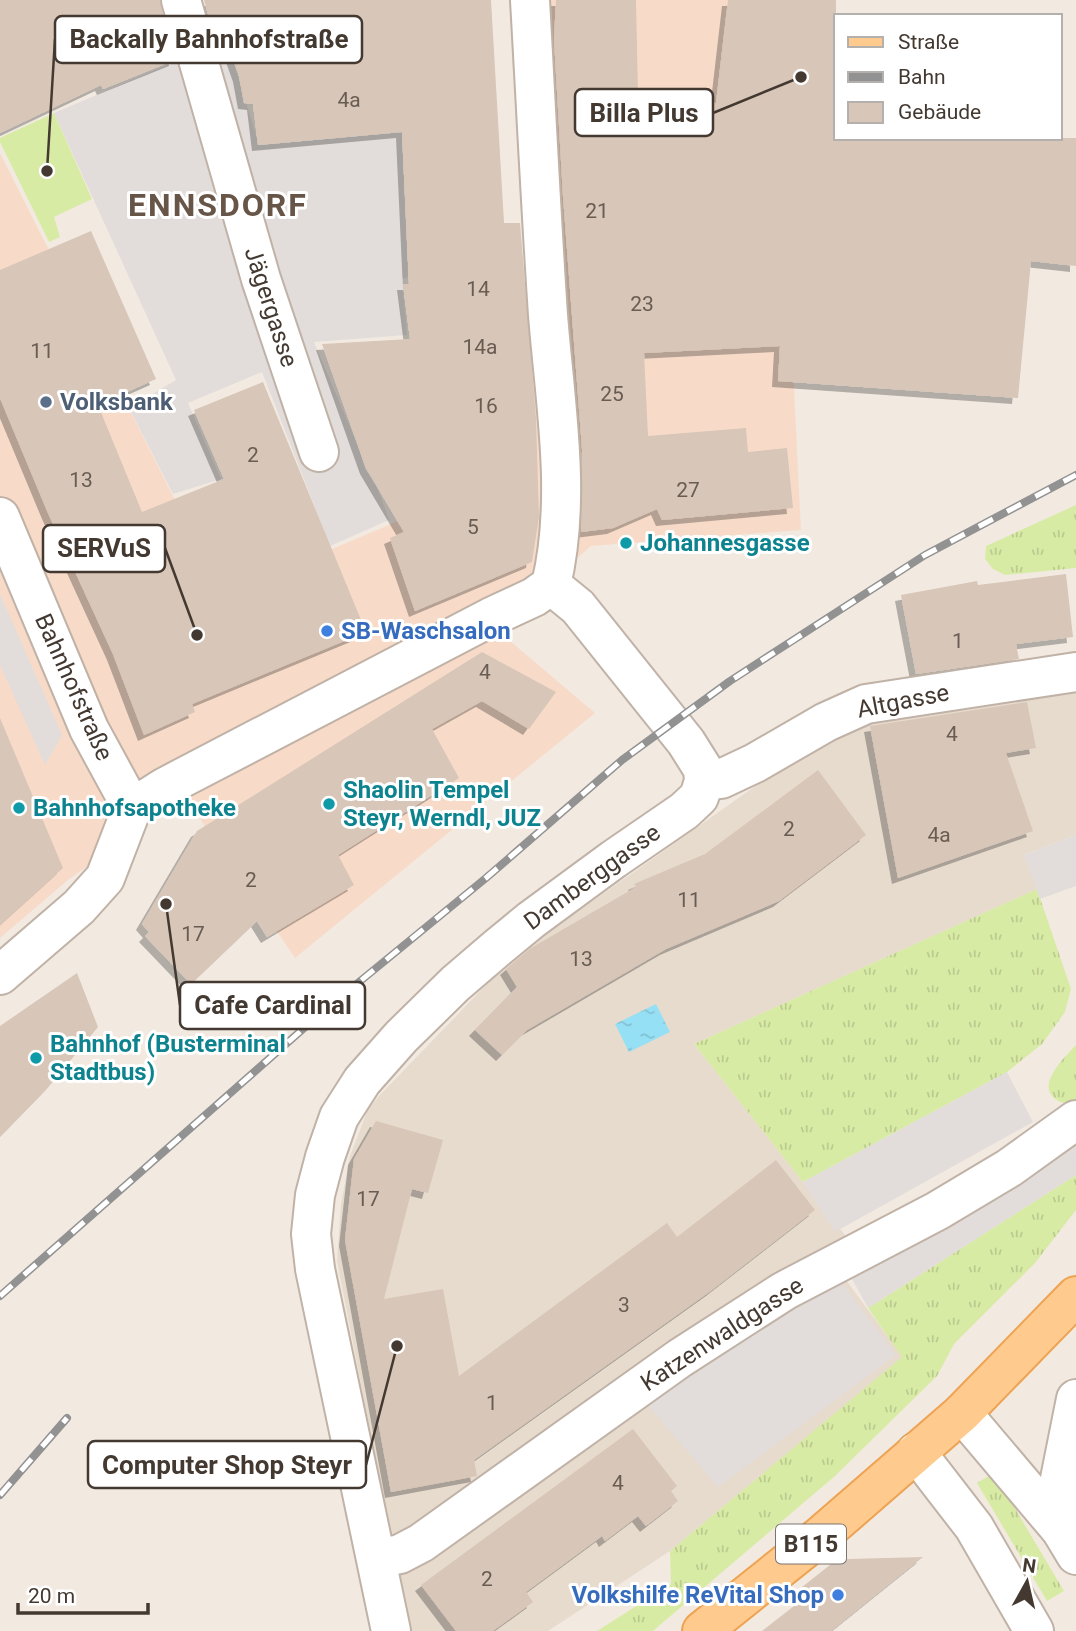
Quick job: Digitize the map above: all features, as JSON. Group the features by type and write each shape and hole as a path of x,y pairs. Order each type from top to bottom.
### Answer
{"main road":[{"name":"B115","path":"702,1631 818,1538 962,1413 1076,1296"}],"street":[{"name":"Jägergasse","path":"181,0 261,279 319,452"},
{"path":"0,975 79,907 105,877 132,808 165,787 534,597 551,585 559,551 562,496 542,224 530,0"},
{"name":"Bahnhofstraße","path":"0,517 89,729 132,808"},
{"path":"551,585 578,607 686,741 702,769 704,781"},
{"name":"Altgasse","path":"704,781 721,779 755,763 826,722 866,704 1076,672"},
{"name":"Damberggasse","path":"391,1631 315,1269 311,1234 315,1195 339,1117 362,1081 393,1045 456,984 531,920 684,811 699,797 704,781"},
{"name":"Katzenwaldgasse","path":"377,1559 400,1553 421,1543 680,1358 783,1291 937,1211 1009,1168 1076,1120"},
{"path":"1069,1543 1060,1479 1076,1399"},
{"path":"962,1413 1069,1543"},
{"path":"916,1452 974,1527 1034,1631"}],"shaded area":[{"path":"550,0 775,0 801,530 591,546 496,629 595,713 295,958 185,797 68,880 0,938 0,153 223,595 455,497 432,306 558,284"},
{"path":"227,40 259,145 402,132 408,277 402,279 407,335 314,342 365,469 377,486 389,520 330,546 262,372 188,403 221,479 173,494 129,408 176,380 54,113"},
{"path":"0,594 62,735 45,765 0,665"},
{"path":"1076,682 1076,835 1024,855 1037,889 694,1044 864,1259 843,1276 903,1357 670,1551 548,1631 409,1631 337,1261 341,1204 350,1156 368,1109 512,958 863,710"},
{"path":"1076,835 1076,886 1040,899 1024,855"},
{"path":"1007,1072 1033,1122 835,1232 803,1182"},
{"path":"1076,1135 1076,1175 868,1308 852,1279"},
{"path":"839,1279 896,1355 718,1487 647,1404 775,1316"}],"green space":[{"path":"54,113 92,199 54,217 60,237 49,242 0,138"},
{"path":"1076,505 1076,568 1005,575 993,569 985,559 986,546"},
{"path":"1037,889 1071,989 1065,1012 1042,1044 1007,1072 803,1182 694,1044"},
{"path":"1076,1045 1076,1100 1063,1103 1049,1090 1049,1083 1057,1066"},
{"path":"1076,1175 1076,1210 1035,1263 954,1344 937,1376 835,1476 653,1631 597,1631 671,1584 670,1551 902,1357 868,1308"},
{"path":"994,1473 1064,1591 1047,1601 977,1483"}],"water":[{"path":"656,1004 670,1032 629,1052 615,1024"}],"building":[{"path":"0,0 160,0 175,60 103,89 101,85 0,133"},
{"path":"204,0 491,0 504,223 520,223 536,418 539,517 532,562 415,611 390,538 404,532 366,468 322,344 410,339 403,284 409,284 402,132 258,145 253,104 244,103 239,76 227,42 217,46"},
{"path":"556,0 636,0 638,96 716,103 728,0 836,0 834,140 1076,138 1076,266 1031,261 1018,398 778,381 780,346 644,353 648,436 746,428 748,452 787,448 793,508 662,520 657,509 613,528 581,532 582,449 554,39"},
{"path":"91,231 156,379 98,405 142,512 224,479 194,410 263,382 366,632 192,704 195,712 144,735 113,654 48,513 0,398 0,270"},
{"path":"1066,574 1073,637 1016,644 1019,659 916,674 901,595 977,581 978,585"},
{"name":"Shaolin Tempel Steyr, Werndl, JUZ","path":"482,652 556,692 529,729 482,701 432,729 459,778 338,855 354,885 267,937 257,921 191,984 145,936 149,932 142,924 197,831"},
{"path":"1027,702 1036,748 1006,753 1033,831 898,878 870,726"},
{"name":"Bahnhofsapotheke","path":"0,718 63,868 0,925"},
{"path":"818,770 866,835 779,901 666,949 527,1030 502,1055 475,1030 517,987 506,969 531,948 636,887 634,884 705,854"},
{"name":"Bahnhof (Busterminal Stadtbus)","path":"77,973 98,1027 46,1090 0,1137 0,1026"},
{"path":"376,1121 443,1140 428,1193 412,1189 384,1299 443,1289 459,1376 667,1223 677,1237 776,1160 815,1210 712,1290 474,1460 477,1476 391,1492 345,1240 354,1159"},
{"path":"633,1429 677,1486 671,1491 678,1501 646,1526 638,1516 605,1541 602,1536 526,1592 533,1602 493,1631 456,1631 421,1585"},
{"name":"Volkshilfe ReVital Shop","path":"923,1557 831,1631 762,1631 803,1599 797,1591 835,1561"}],"railway":[{"path":"0,1296 320,1014 486,878 622,760 730,681 925,555 1076,475"},
{"path":"0,1495 67,1418"}],"place":[{"name":"Billa Plus","path":"801,77"},
{"name":"Backally Bahnhofstraße","path":"47,171"},
{"name":"Volksbank","path":"46,402"},
{"name":"Johannesgasse","path":"626,543"},
{"name":"SB-Waschsalon","path":"327,631"},
{"name":"SERVuS","path":"197,635"},
{"name":"Shaolin Tempel Steyr, Werndl, JUZ","path":"329,804"},
{"name":"Bahnhofsapotheke","path":"19,808"},
{"name":"Cafe Cardinal","path":"166,904"},
{"name":"Bahnhof (Busterminal Stadtbus)","path":"36,1058"},
{"name":"Computer Shop Steyr","path":"397,1346"},
{"name":"Volkshilfe ReVital Shop","path":"838,1595"}],"district":[{"name":"ENNSDORF","path":"218,205"}]}
